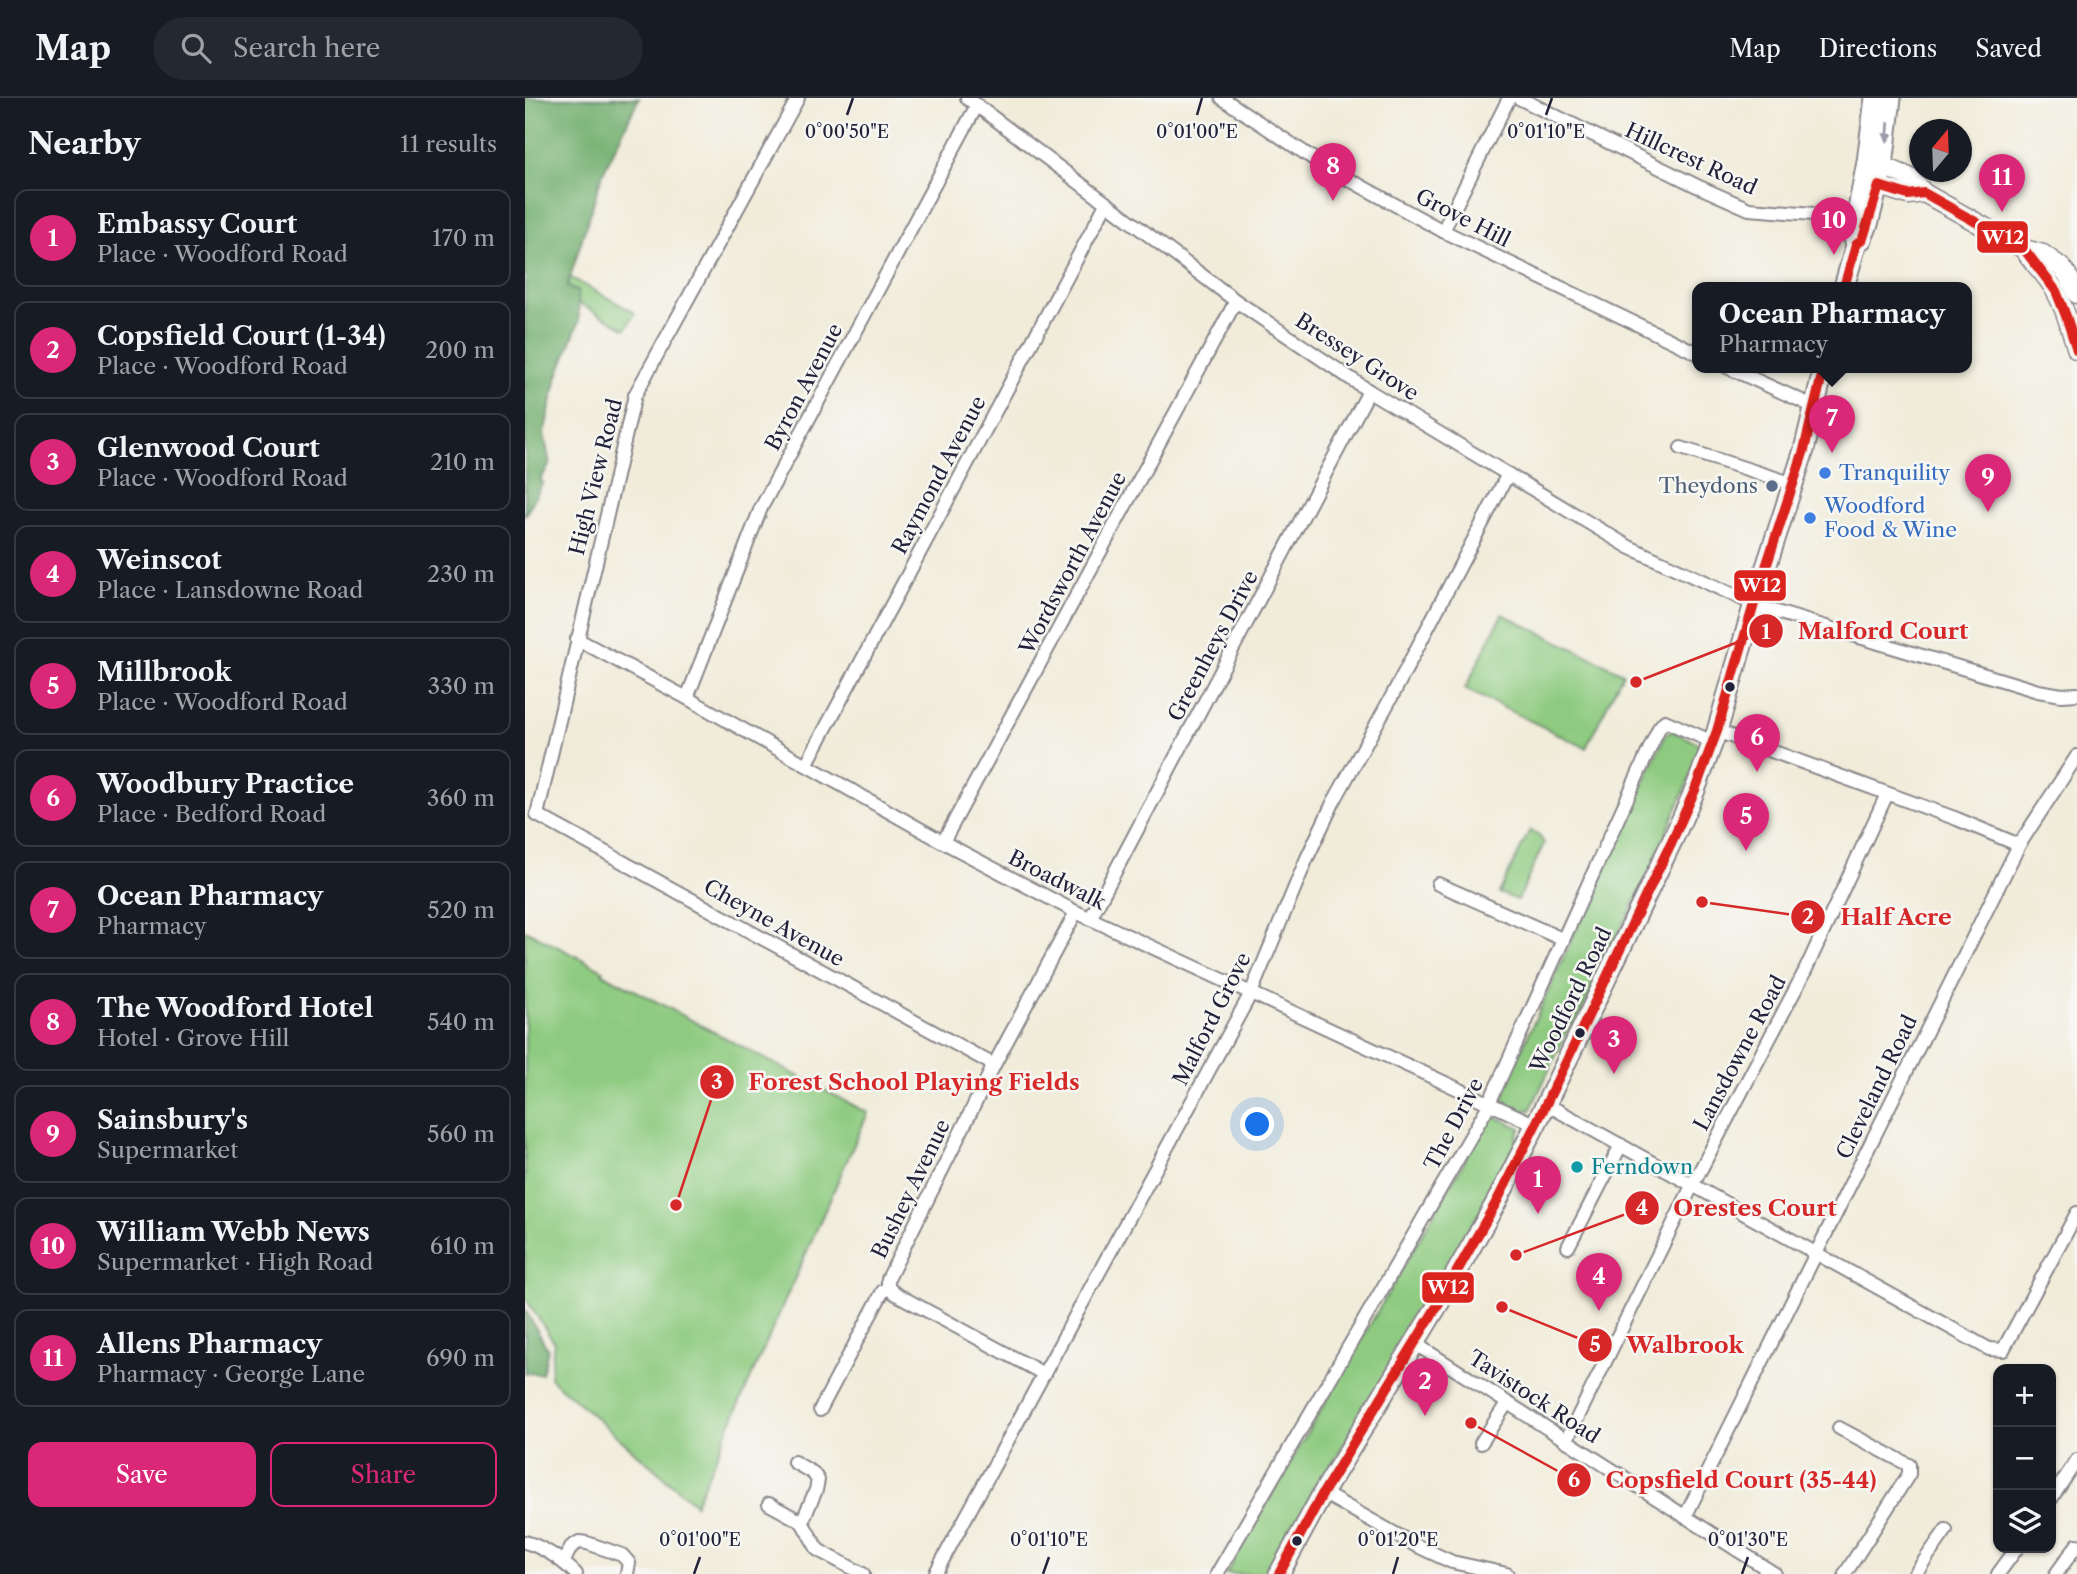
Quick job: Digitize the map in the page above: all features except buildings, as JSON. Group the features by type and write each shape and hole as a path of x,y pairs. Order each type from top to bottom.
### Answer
{"main road":[{"path":"1846,282 1856,244 1853,235 1856,219 1873,174 1875,98"},
{"path":"1856,244 1863,238 1873,174 1891,98"},
{"path":"1873,174 1908,195 1923,193 2024,249 2043,254 2060,266 2075,284 2055,292"},
{"path":"2024,249 2055,292 2077,350"},
{"name":"Woodford Road","path":"1279,1574 1323,1493 1497,1201 1672,841 1715,736 1753,604 1794,484 1823,373"}],"street":[{"name":"High View Road","path":"537,816 635,395 798,98"},
{"name":"Grove Hill","path":"1222,98 1326,167 1443,231 1692,351"},
{"path":"1443,231 1509,98"},
{"name":"Hillcrest Road","path":"1519,98 1749,209 1856,219"},
{"name":"Bressey Grove","path":"972,102 1236,301 1370,391 1629,547 1753,604 2038,691 2062,695"},
{"name":"Byron Avenue","path":"687,698 761,508 972,102"},
{"name":"Raymond Avenue","path":"806,765 1106,204"},
{"name":"Wordsworth Avenue","path":"943,842 1236,301"},
{"path":"1740,373 1815,407"},
{"name":"Greenheys Drive","path":"1090,919 1370,391"},
{"path":"1681,448 1794,484"},
{"name":"Malford Grove","path":"935,1574 1251,993 1328,814 1508,474"},
{"name":"Broadwalk","path":"577,639 943,842 1076,912 1535,1125"},
{"path":"2062,695 2077,694"},
{"path":"2062,695 2077,702"},
{"name":"The Drive","path":"1217,1574 1489,1104 1662,724 1670,723 1715,736"},
{"path":"1715,736 1957,819 2019,845"},
{"name":"Cleveland Road","path":"1685,1517 2019,845 2077,756"},
{"name":"Lansdowne Road","path":"1566,1441 1692,1186 1805,971 1887,794"},
{"name":"Cheyne Avenue","path":"537,816 994,1065"},
{"path":"1438,884 1562,939"},
{"name":"Bushey Avenue","path":"1044,1374 888,1288 888,1279 994,1065 1076,912"},
{"path":"1546,1104 1989,1349 2003,1350 2077,1213"},
{"path":"1568,1247 1621,1145"},
{"path":"820,1410 883,1291 888,1288"},
{"name":"Tavistock Road","path":"1414,1343 1771,1573"},
{"path":"1481,1443 1507,1403"},
{"path":"1839,1428 1909,1465 1909,1474 1845,1574"},
{"path":"2056,1492 2077,1460"},
{"path":"794,1462 813,1473 818,1480 802,1522"},
{"path":"1323,1493 1396,1535 1452,1562 1507,1574"},
{"path":"769,1504 802,1522 818,1549 863,1574"},
{"path":"1915,1574 1946,1530"},
{"path":"525,1542 564,1561 576,1574"},
{"path":"564,1561 571,1547 579,1542 587,1543 622,1555 629,1563 627,1574"},
{"path":"2056,1574 2077,1545"},
{"path":"1998,1574 2013,1553"}],"green space":[{"path":"525,98 639,98 602,175 567,287 578,292 579,321 556,381 544,434 550,464 525,516"},
{"path":"570,277 635,313 626,329 578,303 578,292 567,287"},
{"path":"1502,614 1623,673 1586,748 1465,689"},
{"path":"1672,731 1700,744 1702,750 1646,879 1575,1024 1571,1023 1530,1111 1526,1109 1525,1112 1502,1102 1501,1094 1666,734"},
{"path":"1530,830 1544,843 1518,900 1499,893"},
{"path":"525,930 868,1113 695,1504 550,1378 554,1342 525,1298"},
{"path":"1491,1115 1521,1128 1516,1138 1519,1140 1463,1245 1292,1531 1288,1530 1267,1574 1226,1574"},
{"path":"525,1309 548,1350 542,1374 525,1373"}],"transit line":[{"name":"W12","path":"1845,282 1856,245 1863,238 1879,186 1908,195 1924,193 2024,249 2056,291 2077,350"},
{"name":"W12","path":"1279,1574 1323,1493 1439,1303 1497,1201 1672,841 1717,731 1754,604 1804,450 1823,373"}],"place":[{"name":"The Woodford Hotel","path":"1333,201"},
{"name":"Allens Pharmacy","path":"2002,212"},
{"name":"William Webb News","path":"1834,255"},
{"name":"Ocean Pharmacy","path":"1832,453"},
{"name":"Tranquility","path":"1825,473"},
{"name":"Theydons","path":"1772,486"},
{"name":"Sainsbury's","path":"1988,512"},
{"name":"Woodford Food & Wine","path":"1810,518"},
{"name":"Malford Court","path":"1636,682"},
{"name":"Woodbury Practice","path":"1757,772"},
{"name":"Millbrook","path":"1746,851"},
{"name":"Half Acre","path":"1702,902"},
{"name":"Glenwood Court","path":"1614,1074"},
{"name":"Ferndown","path":"1577,1167"},
{"name":"Forest School Playing Fields","path":"676,1205"},
{"name":"Embassy Court","path":"1538,1214"},
{"name":"Orestes Court","path":"1516,1255"},
{"name":"Walbrook","path":"1502,1307"},
{"name":"Weinscot","path":"1599,1311"},
{"name":"Copsfield Court (1-34)","path":"1425,1416"},
{"name":"Copsfield Court (35-44)","path":"1471,1423"}]}
